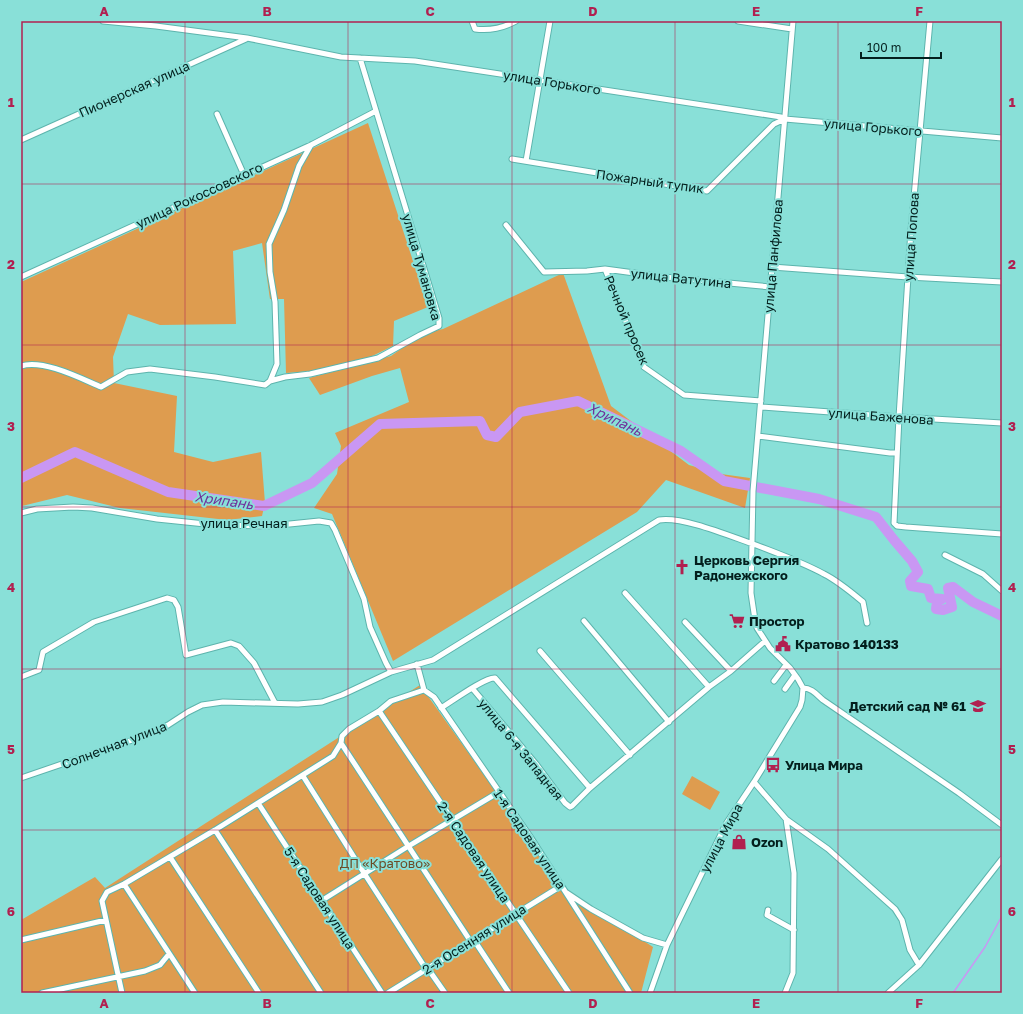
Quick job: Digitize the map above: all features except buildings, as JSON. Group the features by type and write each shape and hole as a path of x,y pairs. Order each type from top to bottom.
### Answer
{"street":[{"name":"улица Горького","path":"103,21 156,26 247,38 341,58 415,61 781,117 785,119 1002,138"},
{"path":"472,21 475,28 484,30 503,27 516,21"},
{"path":"526,161 550,21"},
{"path":"738,21 792,29"},
{"name":"улица Панфилова","path":"751,544 754,484 793,21"},
{"name":"улица Попова","path":"930,21 908,277 894,523 901,527 1002,534"},
{"name":"Пионерская улица","path":"21,140 247,38"},
{"name":"улица Тумановка","path":"21,366 38,366 64,371 101,387 127,372 150,369 265,385 270,381 285,377 310,374 378,358 439,326 439,318 360,58"},
{"name":"улица Рокоссовского","path":"21,277 311,145 376,111"},
{"path":"217,114 244,175"},
{"name":"Пожарный тупик","path":"512,159 707,191 774,124 785,119"},
{"path":"270,381 277,364 275,302 270,272 269,244 284,210 299,166 311,145"},
{"name":"улица Ватутина","path":"506,225 544,272 605,269 664,277 771,287"},
{"path":"772,267 1002,282"},
{"name":"Речной просек","path":"605,269 644,367 684,395 761,404"},
{"name":"улица Баженова","path":"761,404 899,417 1002,423"},
{"path":"758,436 897,453"},
{"name":"улица Речная","path":"21,513 37,509 73,507 92,508 157,519 215,525 265,526 319,521 330,523 335,530 364,600 370,627 386,663 392,672"},
{"name":"Солнечная улица","path":"21,778 147,735 168,725 202,705 223,702 298,704 322,702 342,695 392,672 433,660 659,520 666,519 704,527 802,563 825,574 847,588 863,602 868,623"},
{"path":"751,544 751,593 755,620 765,641 795,675 803,688 807,688 814,692 823,700 960,793 1002,825"},
{"path":"945,554 983,574 1002,591"},
{"path":"625,593 708,688"},
{"path":"21,677 39,670 43,652 94,622 167,598 174,600 178,607 186,655 230,643 239,646 254,663 275,703"},
{"path":"584,621 669,722"},
{"path":"685,622 731,671"},
{"path":"441,708 488,679 492,678 498,680 590,788 765,641"},
{"path":"540,651 630,755"},
{"path":"122,993 102,901 107,892 124,884 215,830 333,756 341,743 342,736 349,729 379,711 391,701 424,690 417,664"},
{"path":"774,681 786,665"},
{"path":"784,689 795,675"},
{"name":"улица 6-я Западная","path":"472,688 536,764 565,803 570,807 572,806 590,788"},
{"name":"улица Мира","path":"650,993 667,945 726,824 754,782 800,707 803,688"},
{"name":"1-я Садовая улица","path":"424,690 434,697 531,838 560,886 565,891 630,993"},
{"name":"2-я Садовая улица","path":"379,711 569,993"},
{"path":"341,743 407,846 509,993"},
{"path":"303,776 426,969 431,973 445,993"},
{"path":"754,782 786,820 828,848 895,909 902,920 910,950 919,965"},
{"path":"321,901 407,846 499,792"},
{"name":"5-я Садовая улица","path":"258,804 382,993"},
{"path":"785,993 793,974 794,931 794,873 786,820"},
{"path":"215,830 321,993"},
{"path":"170,857 258,993"},
{"path":"888,993 919,965 1002,858"},
{"path":"124,884 195,993"},
{"name":"2-я Осенняя улица","path":"388,993 560,886"},
{"path":"565,891 591,909 643,938 667,945"},
{"path":"768,910 767,915 794,931"},
{"path":"21,940 106,920"},
{"path":"42,993 153,968 160,965 169,954"}],"green space":[{"path":"368,123 428,307 394,321 393,346 368,358 312,371 286,373 284,299 270,299 262,243 233,251 236,324 160,325 128,314 113,357 114,383 177,396 174,452 213,462 261,452 265,503 262,516 227,520 120,508 67,495 22,506 21,282"},
{"path":"563,273 611,406 689,465 721,474 750,478 745,508 666,480 637,512 393,661 332,514 314,508 337,474 341,446 335,433 409,402 400,368 372,376 320,395 309,378 391,356 415,339 430,332 443,329"},
{"name":"ДП «Кратово»","path":"420,685 567,891 653,947 641,993 21,993 21,920 95,877 105,888"},
{"path":"692,776 720,792 710,810 682,794"}],"waterway":[{"name":"Хрипань","path":"21,478 75,452 168,492 264,506 312,483 380,424 480,421 487,435 496,437 520,412 578,401 681,451 724,481 819,499 876,517 912,561 918,572 910,581 911,586 928,589 931,598 942,599 937,602 936,609 943,610 952,607 948,588 953,587 973,602 1002,616"},
{"path":"953,993 985,947 1002,916"}],"place":[{"name":"Церковь Сергия Радонежского","path":"682,567"},
{"name":"Простор","path":"737,621"},
{"name":"Кратово 140133","path":"783,644"},
{"name":"Детский сад № 61","path":"978,706"},
{"name":"Улица Мира","path":"773,765"},
{"name":"Ozon","path":"739,842"}]}
